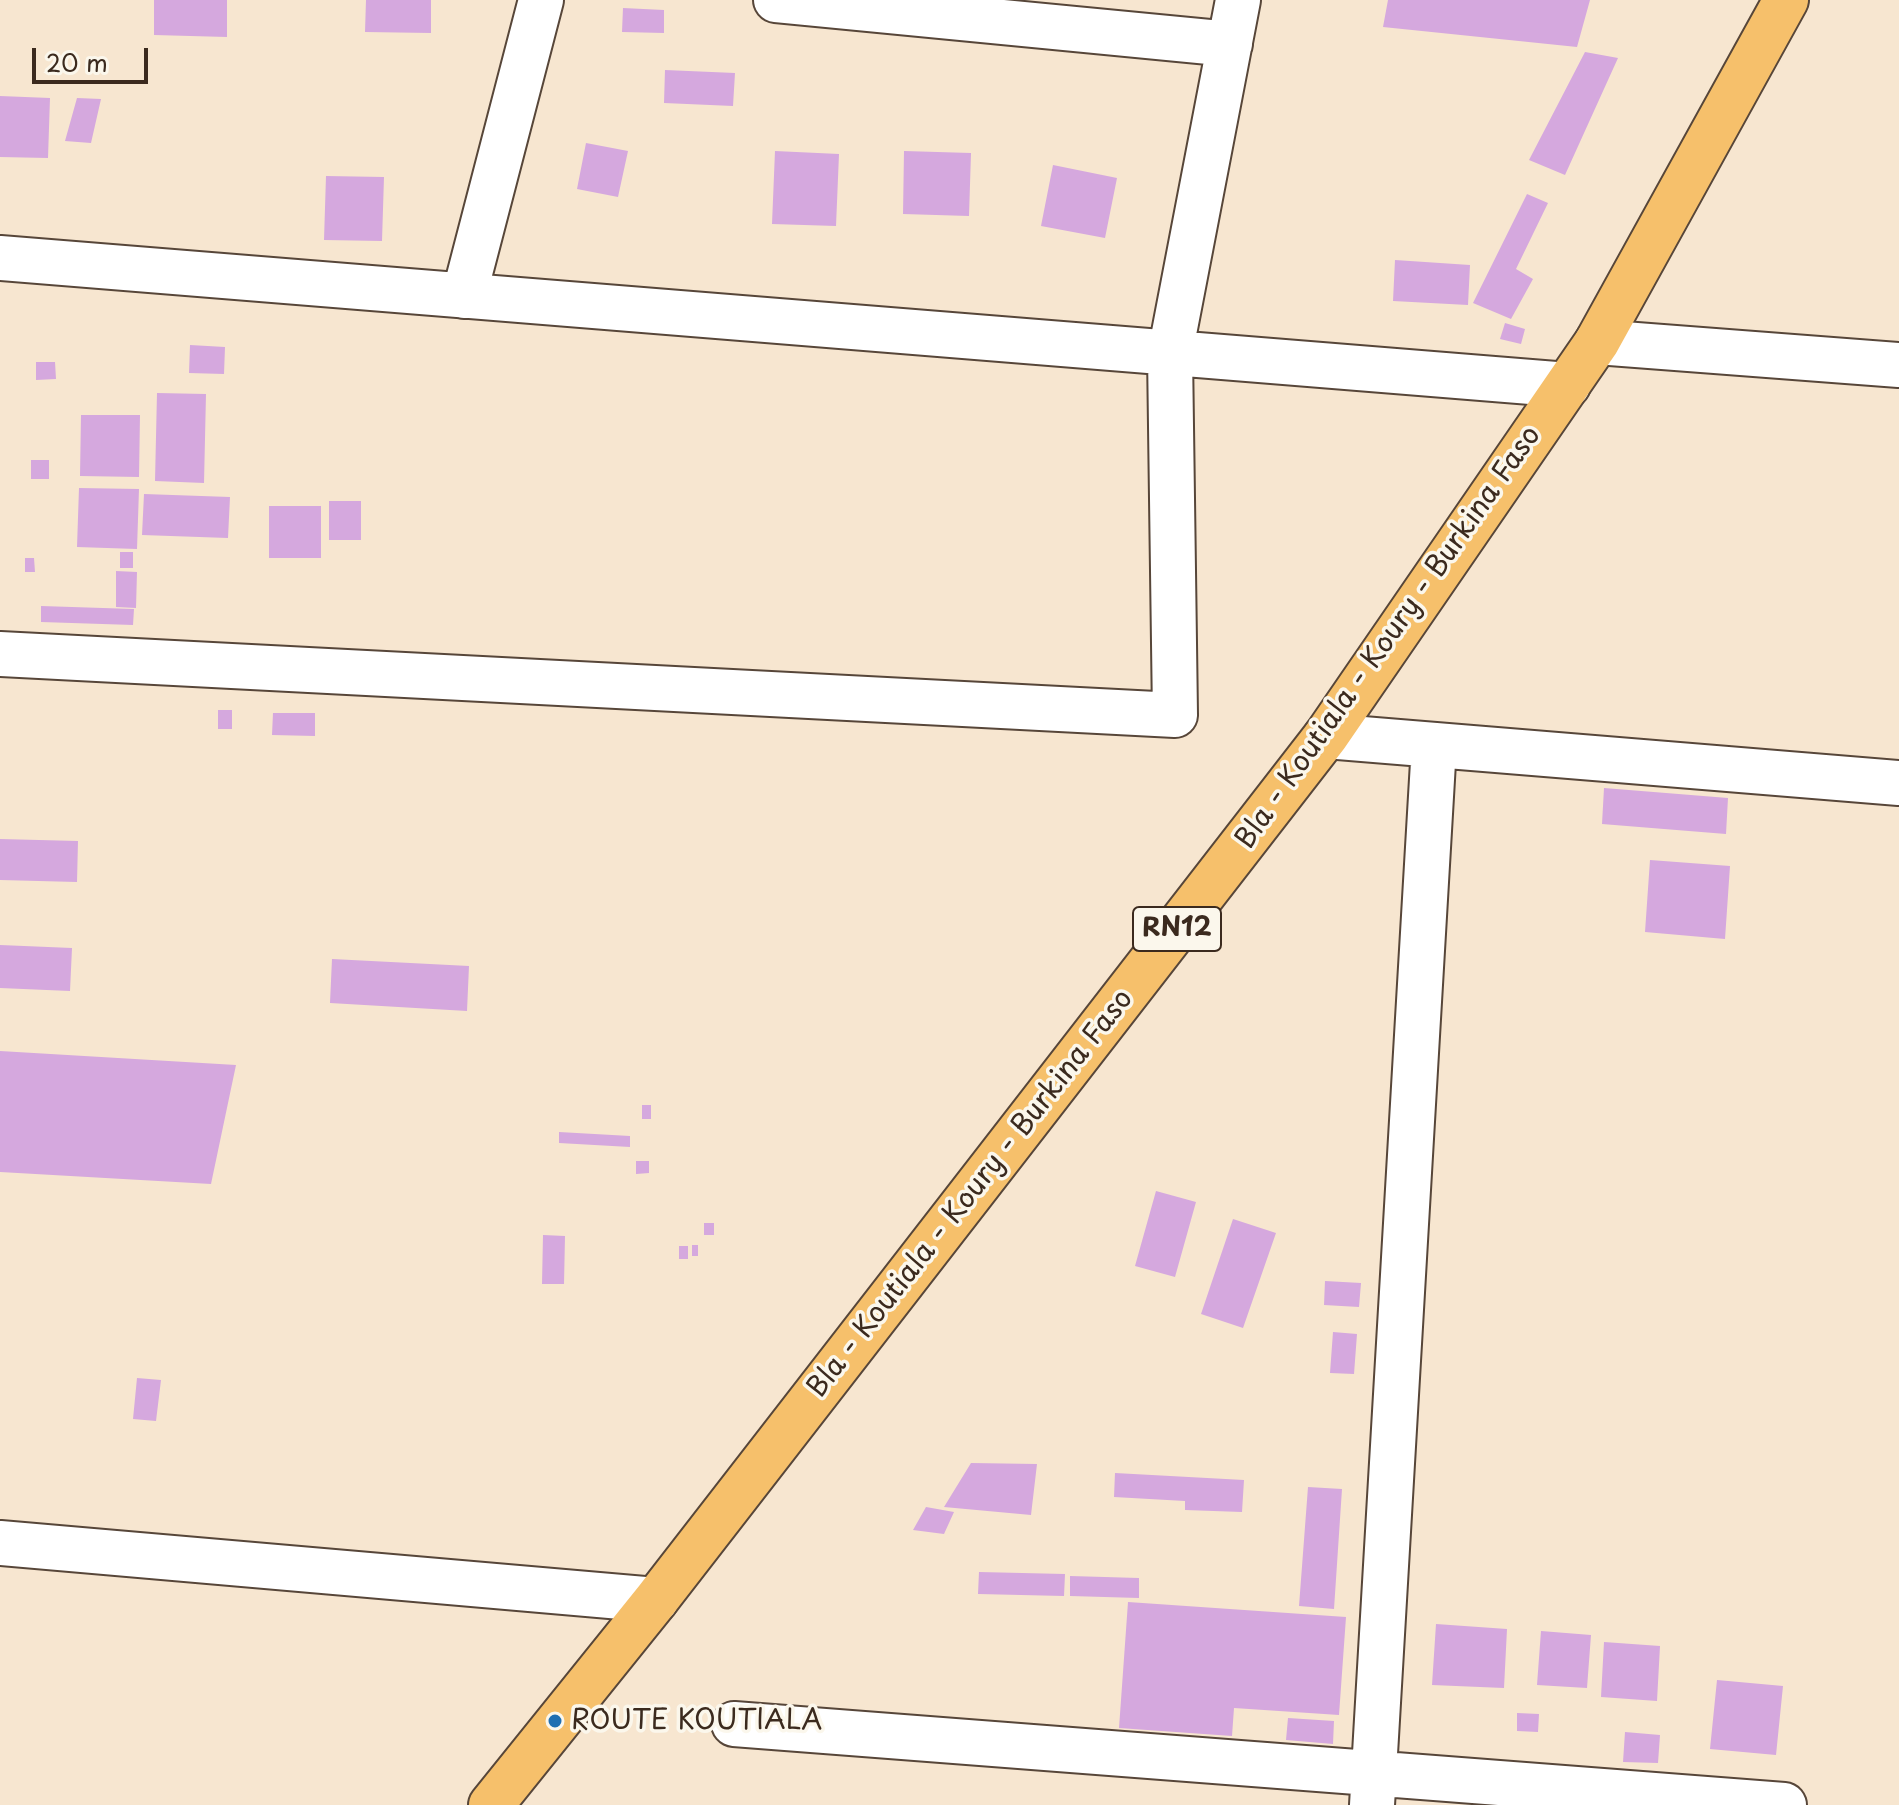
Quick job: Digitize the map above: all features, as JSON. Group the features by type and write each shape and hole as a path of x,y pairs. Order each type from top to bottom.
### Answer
{"main road":[{"name":"Bla - Koutiala - Koury - Burkina Faso","path":"491,1805 656,1600 1326,736 1597,342 1786,0"}],"street":[{"path":"464,296 541,0"},
{"path":"776,0 1230,44"},
{"path":"0,654 1175,715 1170,354 1238,0"},
{"path":"0,258 1568,385"},
{"path":"1597,342 1899,365"},
{"path":"1326,736 1899,783"},
{"path":"1374,1789 1434,745"},
{"path":"0,1543 656,1600"},
{"path":"734,1724 1374,1789 1784,1805"}],"building":[{"path":"154,0 227,0 227,37 154,35"},
{"path":"366,0 431,0 431,33 365,32"},
{"path":"1388,0 1590,0 1577,47 1383,27"},
{"path":"623,8 664,10 664,33 622,32"},
{"path":"1585,52 1618,58 1565,175 1529,160"},
{"path":"665,70 735,73 733,106 664,103"},
{"path":"0,96 50,98 48,158 0,157"},
{"path":"77,98 101,99 91,143 65,141"},
{"path":"586,143 628,151 618,197 577,189"},
{"path":"775,151 839,154 836,226 772,224"},
{"path":"904,151 971,153 969,216 903,214"},
{"path":"1053,165 1117,178 1105,238 1041,226"},
{"path":"326,176 384,177 382,241 324,240"},
{"path":"1527,194 1548,203 1516,269 1533,279 1511,319 1473,303"},
{"path":"1395,260 1470,265 1468,305 1393,301"},
{"path":"1505,323 1525,329 1521,344 1500,339"},
{"path":"190,345 225,347 224,374 189,373"},
{"path":"36,362 55,362 56,379 36,380"},
{"path":"157,393 206,394 204,483 155,481"},
{"path":"81,415 140,415 139,477 80,476"},
{"path":"31,460 49,460 49,479 31,479"},
{"path":"79,488 139,489 137,549 77,547"},
{"path":"144,494 230,497 228,538 142,535"},
{"path":"329,501 361,501 361,540 329,540"},
{"path":"269,506 321,506 321,558 269,558"},
{"path":"120,552 133,552 133,568 120,568"},
{"path":"25,558 34,558 35,572 25,572"},
{"path":"116,571 137,572 136,608 116,607"},
{"path":"41,606 134,609 133,625 41,622"},
{"path":"218,710 232,710 232,729 218,729"},
{"path":"273,713 315,713 315,736 272,735"},
{"path":"1604,788 1728,798 1726,834 1602,824"},
{"path":"0,839 78,841 77,882 0,880"},
{"path":"1650,860 1730,866 1725,939 1645,932"},
{"path":"0,945 72,948 70,991 0,988"},
{"path":"332,959 469,966 467,1011 330,1003"},
{"path":"0,1051 236,1065 211,1184 0,1172"},
{"path":"642,1105 651,1105 651,1119 642,1119"},
{"path":"559,1132 630,1136 630,1147 559,1143"},
{"path":"636,1161 649,1161 649,1173 636,1174"},
{"path":"1156,1191 1196,1202 1175,1277 1135,1266"},
{"path":"1233,1219 1276,1233 1243,1328 1201,1314"},
{"path":"704,1223 714,1223 714,1235 704,1235"},
{"path":"543,1235 565,1236 564,1284 542,1284"},
{"path":"692,1245 698,1245 698,1256 692,1256"},
{"path":"679,1246 688,1246 688,1259 679,1259"},
{"path":"1325,1281 1361,1283 1359,1307 1324,1305"},
{"path":"1333,1332 1357,1334 1354,1374 1330,1373"},
{"path":"137,1378 161,1380 156,1421 133,1419"},
{"path":"971,1463 1037,1464 1031,1515 944,1507"},
{"path":"1115,1473 1244,1480 1242,1512 1185,1510 1185,1501 1114,1497"},
{"path":"1308,1487 1342,1489 1334,1609 1299,1606"},
{"path":"926,1507 954,1512 944,1534 913,1530"},
{"path":"979,1572 1065,1574 1064,1596 978,1594"},
{"path":"1070,1576 1139,1578 1139,1598 1070,1596"},
{"path":"1128,1602 1346,1617 1339,1715 1234,1708 1232,1736 1119,1728"},
{"path":"1436,1624 1507,1629 1504,1688 1432,1685"},
{"path":"1541,1631 1591,1635 1587,1688 1537,1685"},
{"path":"1604,1642 1660,1646 1657,1701 1601,1697"},
{"path":"1717,1680 1783,1686 1776,1755 1710,1749"},
{"path":"1517,1713 1539,1714 1538,1732 1517,1731"},
{"path":"1288,1718 1334,1721 1333,1744 1286,1740"},
{"path":"1625,1732 1660,1735 1658,1763 1623,1762"}],"place":[{"name":"ROUTE KOUTIALA","path":"555,1721"}]}
